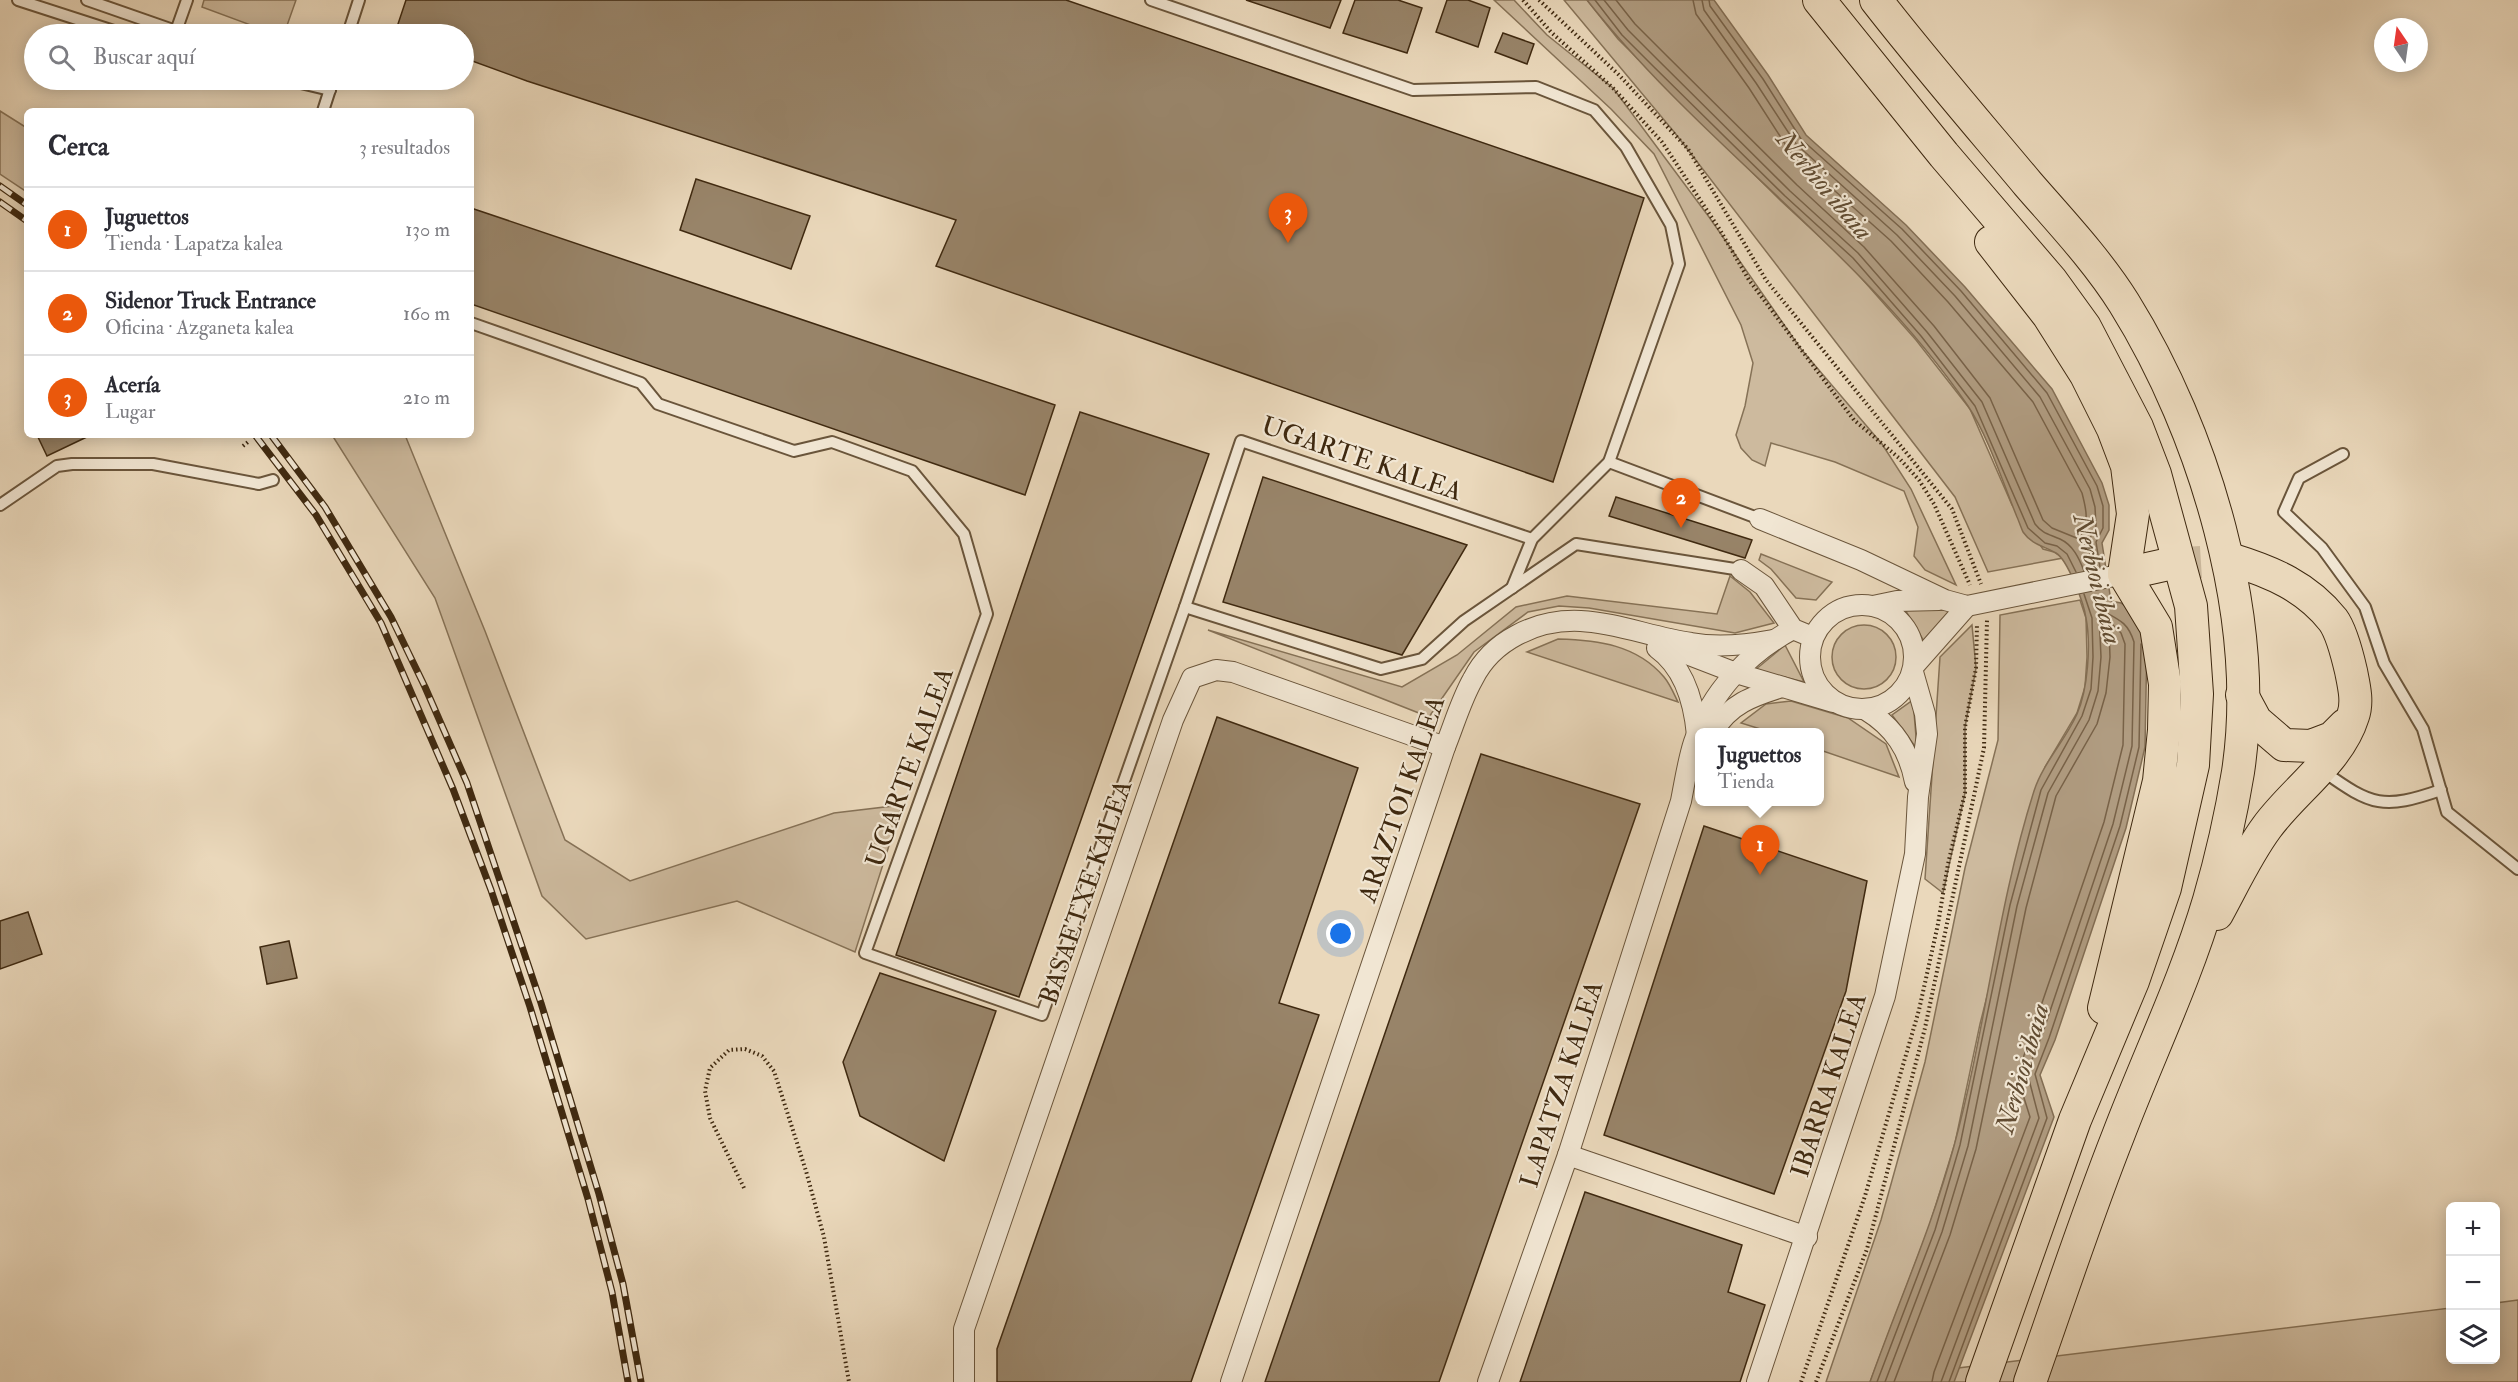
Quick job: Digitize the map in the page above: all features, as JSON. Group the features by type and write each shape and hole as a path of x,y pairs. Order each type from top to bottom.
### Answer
{"main road":[{"path":"1818,0 1935,170 2048,315 2086,375 2113,429 2127,466 2133,514 2124,574 2156,627 2165,684 2163,740 2159,781 2075,1120"},
{"path":"1818,0 1944,155 2051,280 2085,327 2137,427 2155,474 2191,606 2197,694 2193,765 2165,888 2133,981 2075,1120 1982,1382"},
{"path":"1876,0 2086,252 2123,302 2153,355 2179,409 2199,459 2236,598 2242,695 2238,771 2208,901 2176,997 2118,1136 2030,1382"},
{"path":"2176,997 2242,867 2266,828 2338,748 2354,716 2356,702 2349,660 2334,621 2300,589 2270,571 2233,560"},
{"path":"2124,574 2169,564"},
{"path":"2242,695 2256,721 2284,745 2311,746 2332,738 2354,716"}],"street":[{"path":"1760,519 1861,560 1944,600 1967,606 2124,574"},
{"path":"1741,570 1764,586 1793,629 1814,638"},
{"path":"1836,703 1824,694 1811,667 1810,652 1814,638 1823,623 1837,611 1854,606 1872,606 1897,601 1944,600"},
{"path":"1872,606 1887,611 1900,621 1910,634 1914,650 1914,669"},
{"path":"1630,630 1736,673 1850,709 1866,710 1881,706 1895,698 1906,686 1914,669 1967,606"},
{"name":"ARAZTOI KALEA","path":"1232,1382 1445,747 1473,679 1500,644 1544,622 1569,619 1596,621 1630,630"},
{"path":"1707,728 1720,691 1736,673 1773,640 1793,629"},
{"path":"1630,630 1712,646 1773,640"},
{"path":"1630,630 1671,658 1687,688 1703,728"},
{"name":"IBARRA KALEA","path":"1757,1382 1807,1237 1885,996 1915,854 1918,797 1927,734 1925,714 1914,669"},
{"name":"BASAETXE KALEA","path":"964,1382 964,1329 1173,720 1192,678 1216,670 1233,672 1445,747"},
{"path":"1711,728 1725,714 1747,699 1782,687"},
{"name":"IBARRA KALEA","path":"1866,710 1882,719 1904,748 1910,762 1918,797"},
{"path":"1681,801 1695,762"},
{"path":"1681,801 1695,770"},
{"name":"LAPATZA KALEA","path":"1488,1382 1568,1155 1681,801"},
{"path":"1568,1155 1807,1237"}],"lane":[{"path":"18,0 92,24"},
{"path":"87,0 152,24"},
{"path":"179,24 187,0"},
{"path":"351,24 359,0"},
{"path":"1151,0 1413,90 1536,87 1594,110 1626,147 1671,225 1679,264 1609,462 1532,539 1512,588"},
{"path":"324,108 330,90"},
{"name":"UGARTE KALEA","path":"474,324 641,383 658,404 794,451 832,442 912,471 964,534 987,614 865,953 1042,1015 1185,607 1240,441 1532,539"},
{"path":"2343,454 2299,478 2284,512 2322,548 2365,607 2384,663 2423,729 2447,812 2518,869"},
{"path":"1609,462 1760,519"},
{"path":"0,505 57,466 72,464 153,464 259,484 273,480"},
{"path":"1185,607 1381,669 1422,659 1464,621 1576,544 1741,570"},
{"path":"2319,768 2344,786 2377,803 2406,802 2441,790"}],"path":[{"path":"1523,0 1551,32 1613,88 1662,142 1755,289 1854,420 1899,458 1919,480 1934,504"},
{"path":"1539,0 1619,75 1688,149 1766,280 1952,509 1988,601 1984,748 1925,1028 1867,1249 1815,1382"},
{"path":"243,446 248,442"},
{"path":"744,1188 710,1118 705,1091 710,1068 729,1050 745,1049 762,1056 774,1071 806,1171 824,1237 849,1382"}],"shaded area":[{"path":"204,0 296,0 288,24 248,24 202,7"},
{"path":"1494,0 1514,0 1547,35 1613,88 1709,217 1801,349 1882,444 1911,489 1956,585 1925,570 1914,556 1918,527 1904,491 1835,462 1771,443 1765,466 1752,460 1741,448 1736,435 1745,406 1753,363 1741,325 1654,154 1611,109"},
{"path":"1564,0 1587,0 1618,39 1781,201 1848,263 1916,340 1970,409 2012,505 2043,549 2063,558 1988,572 1955,497 1675,133"},
{"path":"0,111 24,126 24,190 0,174"},
{"path":"334,438 406,438 485,631 565,840 630,881 834,813 902,805 855,952 737,901 586,939 542,896 435,598"},
{"path":"1761,554 1832,582 1816,600 1796,598 1771,569 1759,560"},
{"path":"1730,576 1750,592 1774,623 1735,633 1589,608 1559,606 1528,612 1474,652 1429,717 1208,630 1402,687 1457,655 1516,607 1567,596 1717,614"},
{"path":"2080,600 2086,618 2085,687 2077,713 2045,767 1980,1024 1955,1143 1929,1227 1870,1382 1826,1382 1881,1220 1925,1062 1965,868 1998,740 2000,615"},
{"path":"1904,608 1959,611 1925,643"},
{"path":"1858,625 1870,625 1887,634 1894,645 1896,657 1894,669 1887,680 1870,689 1858,689 1846,684 1837,675 1832,663 1832,651 1837,639 1846,630"},
{"path":"1972,625 1976,668 1965,727 1965,793 1943,893 1925,879 1940,657"},
{"path":"1558,639 1602,643 1629,651 1653,666 1664,677 1678,702 1527,652"},
{"path":"1785,645 1804,682 1755,670"},
{"path":"1913,700 1917,749 1892,715"},
{"path":"1791,701 1848,718 1886,744 1899,777 1824,751 1824,728 1757,728 1741,723 1766,704"},
{"path":"2518,1300 2518,1382 1913,1382 1917,1373 2446,1308 2446,1364 2500,1364 2500,1302"}],"water":[{"name":"Nerbioi ibaia","path":"1587,0 1714,0 1768,75 1806,135 1906,225 1965,287 2052,389 2102,483 2109,505 2109,530 2102,543 2111,601 2121,603 2132,611 2147,640 2145,747 2126,828 2055,1040 2040,1075 2054,1117 1954,1382 1870,1382 1925,1235 1954,1146 1975,1057 2010,879 2034,791 2081,704 2088,653 2085,611 2075,583 2061,557 2034,543 2023,532 1982,431 1968,406 1926,350 1832,248 1680,103 1632,53"}],"building":[{"path":"406,0 1066,0 1644,198 1553,482 936,266 956,220 527,81 474,62 474,24 398,24"},
{"path":"1246,0 1341,0 1330,28"},
{"path":"1355,0 1398,0 1422,8 1407,53 1343,33"},
{"path":"1447,0 1468,0 1490,8 1478,47 1436,32"},
{"path":"1503,33 1534,44 1527,64 1495,52"},
{"path":"696,179 810,216 791,269 680,230"},
{"path":"474,209 1055,405 1025,495 474,305"},
{"path":"1080,412 1209,454 1019,997 896,955"},
{"path":"38,438 85,438 47,456"},
{"path":"1263,477 1467,545 1402,655 1223,602"},
{"path":"1616,497 1752,540 1745,558 1609,516"},
{"path":"1217,717 1358,768 1279,1003 1319,1015 1191,1382 997,1382 997,1349"},
{"path":"1481,754 1640,804 1439,1382 1265,1382"},
{"path":"1704,826 1867,881 1846,991 1774,1194 1604,1135"},
{"path":"28,912 42,954 0,969 0,921"},
{"path":"289,941 297,978 267,984 260,947"},
{"path":"880,973 996,1011 944,1161 860,1116 843,1062"},
{"path":"1585,1192 1742,1245 1728,1292 1765,1305 1740,1382 1520,1382"}],"tunnel":[{"path":"2169,564 2233,560"}],"railway":[{"path":"0,186 24,203"},
{"path":"0,202 24,219"},
{"path":"257,438 316,515 381,623 453,789 491,890 530,1007 588,1199 612,1292 628,1382"},
{"path":"273,438 325,507 391,617 467,783 541,1003 599,1194 623,1284 641,1382"}],"place":[{"name":"Acería","path":"1288,243"},
{"name":"Sidenor Truck Entrance","path":"1681,528"},
{"name":"Juguettos","path":"1760,875"}]}
